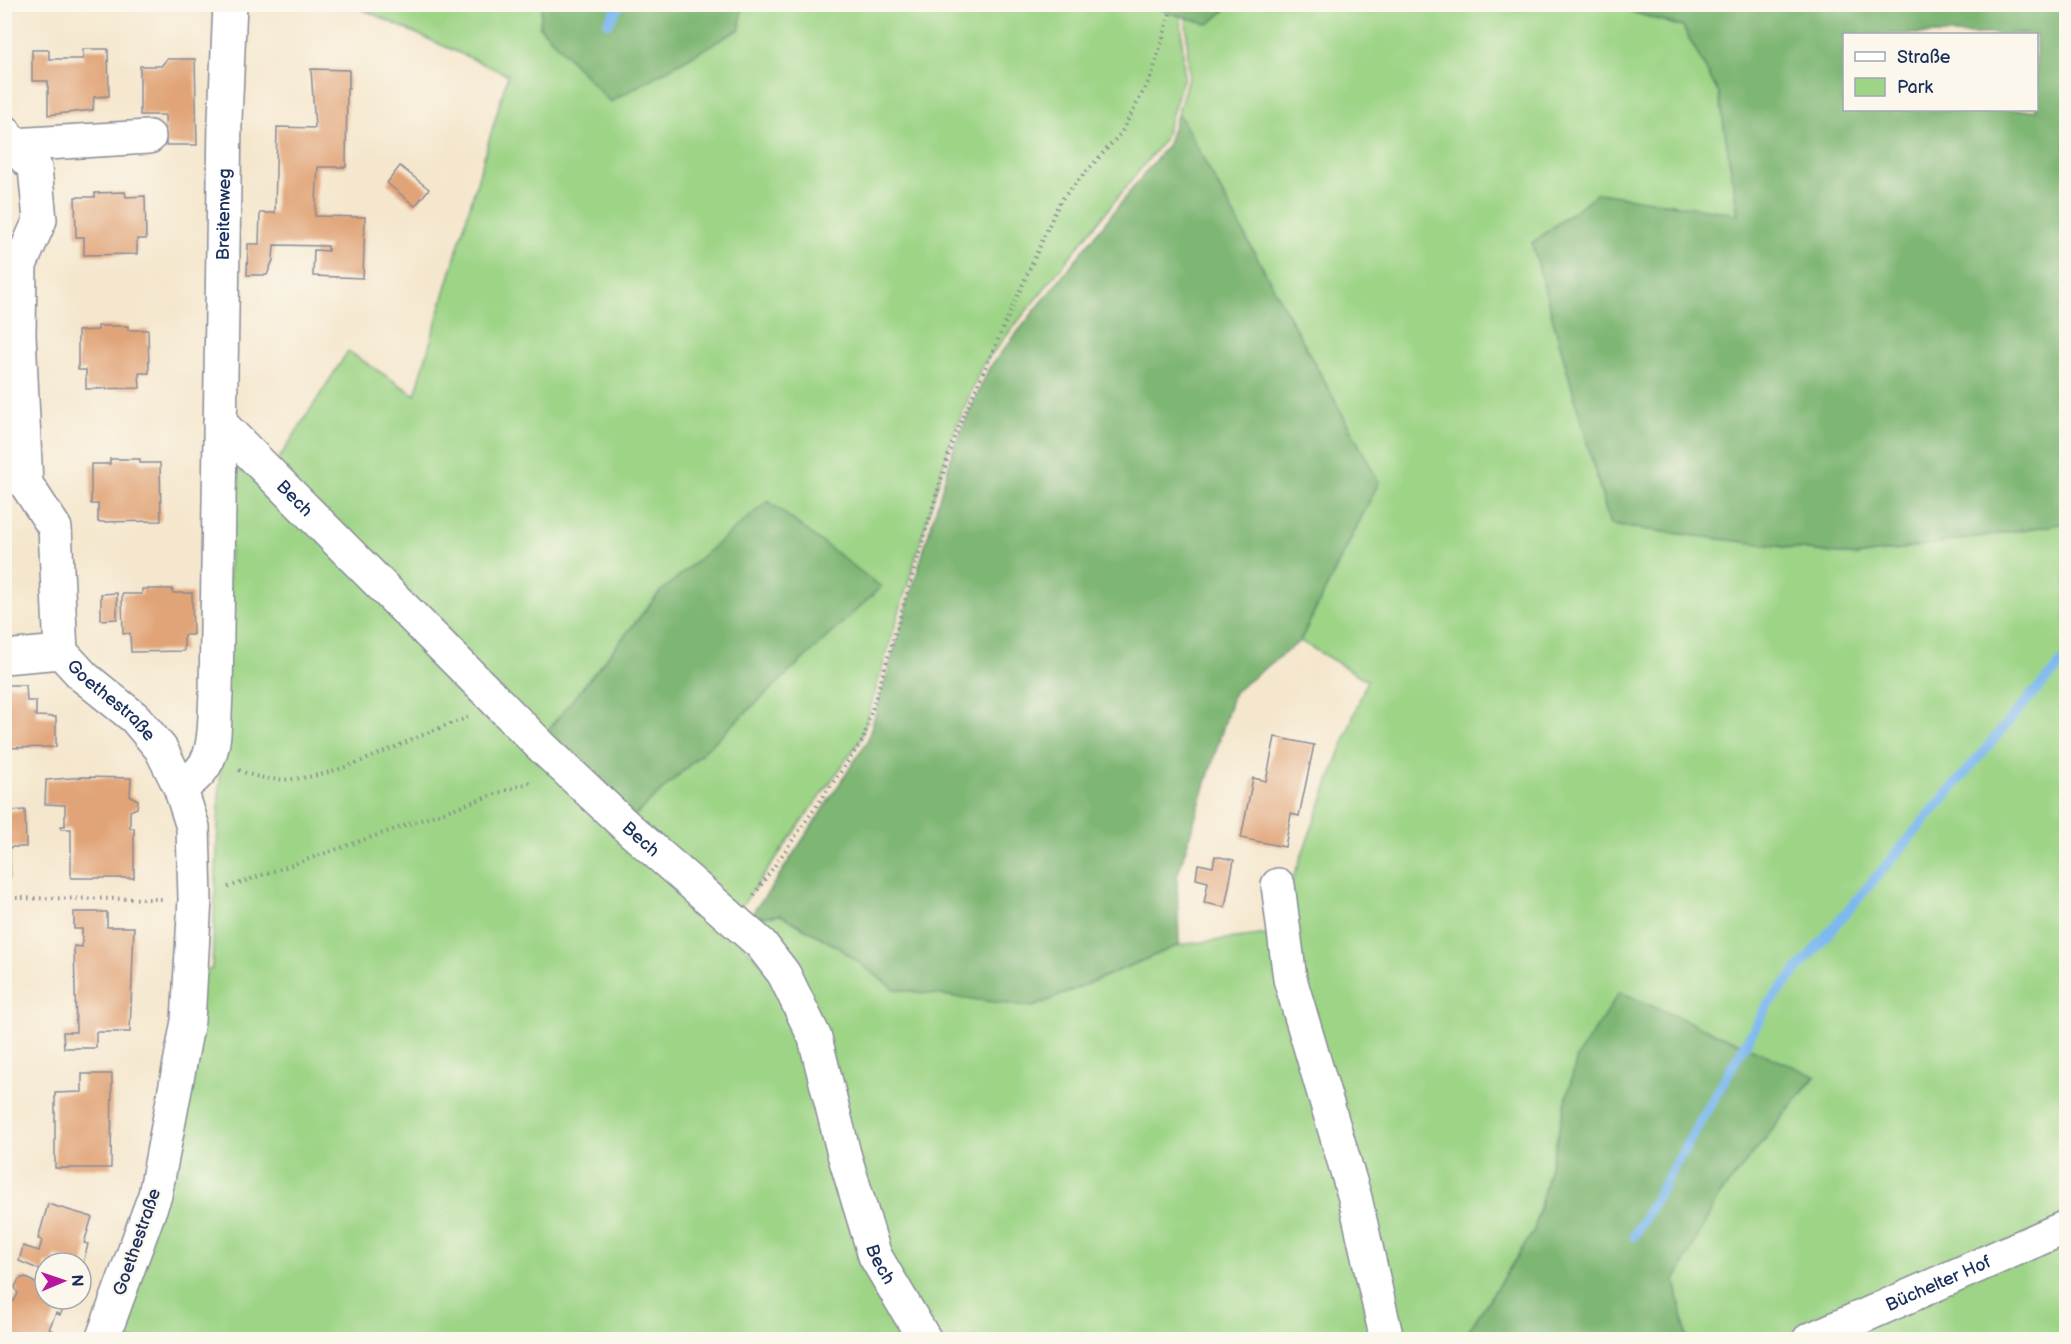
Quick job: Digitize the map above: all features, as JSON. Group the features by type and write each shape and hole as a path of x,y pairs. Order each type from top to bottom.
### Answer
{"street":[{"name":"Breitenweg","path":"220,423 225,119 230,4"},
{"path":"8,138 149,137"},
{"name":"Goethestraße","path":"8,138 35,168 39,220 20,265 19,335 26,484 55,528 61,652 84,677 135,718 161,749 180,787 193,827 195,899 188,1021 155,1195 102,1340"},
{"name":"Bech","path":"220,423 566,770 626,826 761,944 784,974 815,1038 844,1154 876,1256 925,1340"},
{"path":"180,787 196,778 211,757 216,694 220,423"},
{"path":"4,657 61,652"},
{"path":"1278,885 1290,979 1355,1198 1387,1340"},
{"name":"Büchelter Hof","path":"1809,1340 2067,1227"}],"path":[{"path":"735,919 765,882 863,740 953,440 1060,201 1121,133 1152,75 1173,4"},
{"path":"211,757 246,774 276,780 313,775 366,760 484,713 512,716"},
{"path":"4,898 195,899 566,770"}],"green space":[{"path":"542,4 742,5 740,29 610,102 540,27"},
{"path":"1159,4 1163,11 1181,16 1184,76 1164,140 982,366 951,440 861,739 739,910 629,821 881,586 660,592 540,740 275,465 348,351 415,395 508,75 353,5 542,5 540,27 739,30 742,5"},
{"path":"1159,5 1231,5 1209,24 1163,11"},
{"path":"1231,5 1609,5 1683,27 1719,94 1738,215 1598,193 1532,243 1610,525 1856,556 2066,523 2066,1219 1789,1339 1687,1339 1675,1281 1719,1196 1815,1077 1577,1057 1534,1231 1463,1339 1397,1339 1285,900 1367,680 1300,641 1379,482 1178,112 1189,75 1186,17 1209,24"},
{"path":"1609,5 2066,5 2066,523 1856,556 1610,525 1532,243 1598,193 1738,214 1719,94 1683,27"},
{"path":"1178,112 1379,482 1300,641 1234,692 1177,877 1179,945 1033,1007 894,989 838,947 781,915 748,918 769,891 867,742 955,444 989,368 1168,144"},
{"path":"234,445 777,978 914,1339 112,1340 201,972 212,969"},
{"path":"768,501 881,587 629,821 540,740 660,592"},
{"path":"781,915 838,947 1033,1007 1179,945 1276,933 1379,1339 933,1339 908,1303 852,1153 748,918"},
{"path":"1620,992 1815,1076 1719,1196 1675,1281 1687,1339 1463,1339 1534,1231 1577,1057"},
{"path":"2066,1234 2066,1339 1827,1339"}],"building":[{"path":"83,49 108,49 109,96 94,97 93,110 48,115 48,81 32,81 32,50 49,50 49,59 83,59"},
{"path":"167,59 195,59 197,145 166,145 165,115 140,115 140,66 161,66"},
{"path":"311,69 349,70 346,167 318,167 315,216 365,217 363,278 313,276 314,250 328,251 328,246 274,245 273,260 267,275 247,275 248,244 259,244 260,213 275,213 277,127 315,128"},
{"path":"400,166 429,189 415,206 387,183"},
{"path":"125,192 126,197 145,196 146,239 137,239 137,254 84,255 84,237 76,237 75,197 95,197 95,193"},
{"path":"98,326 128,326 128,330 148,330 149,373 139,373 140,388 86,389 86,370 78,370 78,331 98,330"},
{"path":"110,459 140,459 140,463 160,463 161,521 98,522 98,504 91,504 91,464 110,464"},
{"path":"4,582 8,582 8,595 4,595"},
{"path":"142,589 172,589 173,593 192,593 193,635 184,635 184,651 131,652 130,633 123,634 122,594 142,594"},
{"path":"117,593 117,619 101,620 101,594"},
{"path":"4,685 26,685 27,701 36,701 36,716 56,717 56,747 4,748"},
{"path":"1275,737 1314,745 1299,816 1291,814 1285,847 1241,838 1253,778 1266,781"},
{"path":"83,777 131,778 130,796 138,800 137,808 130,811 130,828 134,828 134,878 71,878 71,829 61,829 61,826 65,826 65,805 45,804 46,780"},
{"path":"25,810 26,847 10,847 10,878 4,878 4,831 8,831 9,811"},
{"path":"1215,856 1234,860 1225,907 1204,903 1208,882 1196,879 1198,864 1213,867"},
{"path":"74,912 107,912 107,927 134,927 130,1032 96,1032 96,1048 64,1048 63,1032 76,1032 74,946 82,947 82,929 74,929"},
{"path":"82,1074 112,1074 111,1168 55,1168 55,1093 82,1092"},
{"path":"48,1204 92,1217 84,1243 88,1244 86,1251 39,1251 42,1240 38,1239"},
{"path":"23,1246 39,1251 33,1251 33,1267 19,1261"},
{"path":"25,1277 33,1282 33,1311 62,1311 60,1315 56,1313 49,1329 53,1331 49,1340 4,1340 4,1305 14,1301 18,1294 15,1287 19,1279"}],"waterway":[{"path":"608,23 620,4"},
{"path":"1634,1236 1769,1003 2028,699 2066,659"}]}
